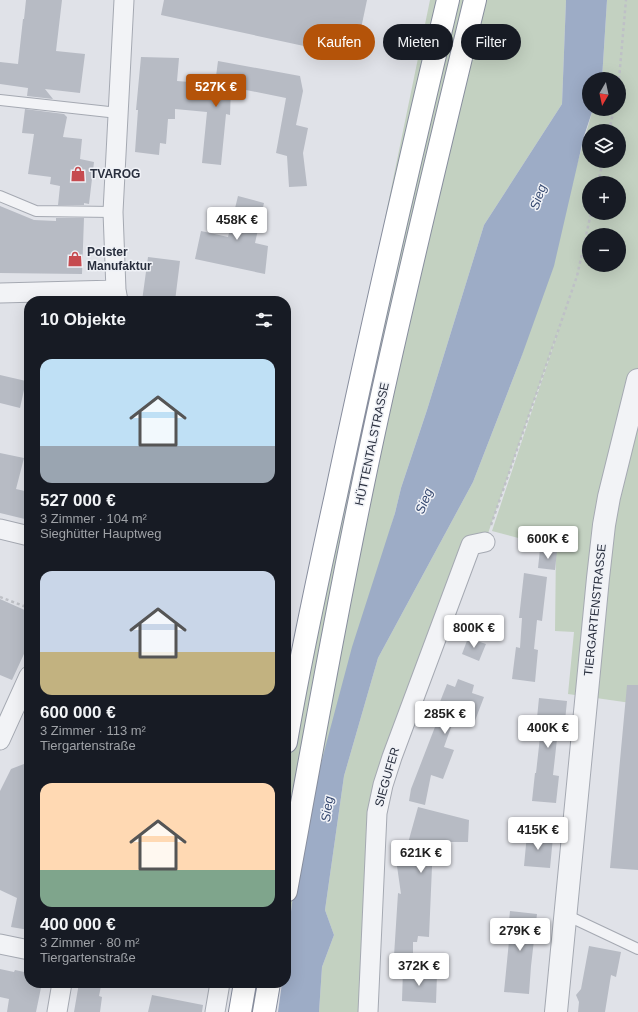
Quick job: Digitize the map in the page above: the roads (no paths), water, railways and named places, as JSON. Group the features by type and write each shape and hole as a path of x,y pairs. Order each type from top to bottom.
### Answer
{"highway":[{"name":"HÜTTENTALSTRASSE","path":"291,713 318,577 379,292 448,0"},
{"name":"HÜTTENTALSTRASSE","path":"291,863 318,712 372,440 437,155 475,0"},
{"path":"240,1012 244,988"},
{"path":"264,1012 269,988"}],"street":[{"path":"0,293 117,296 113,212 124,0"},
{"name":"TIERGARTENSTRASSE","path":"556,1012 604,525 609,497 638,380"},
{"path":"0,529 24,535"},
{"name":"SIEGUFER","path":"368,1012 375,843 377,813 383,785 471,545 485,542"},
{"path":"0,740 24,687"},
{"path":"0,944 24,949"},
{"path":"57,1012 61,988"},
{"path":"215,1012 217,988"}],"lane":[{"path":"0,100 118,113"},
{"path":"0,196 36,211 113,212"},
{"path":"566,915 638,949"}],"water":[{"name":"Sieg","path":"566,0 607,0 602,72 582,72 582,116 591,116 588,124 582,124 582,145 554,266 521,358 473,482 378,658 344,776 325,910 334,935 322,967 319,1012 278,1012 281,988 291,988 291,912 299,846 352,647 484,225 562,104"}],"place":[{"name":"TVAROG","path":"78,174"},
{"name":"Polster Manufaktur","path":"75,259"}]}
